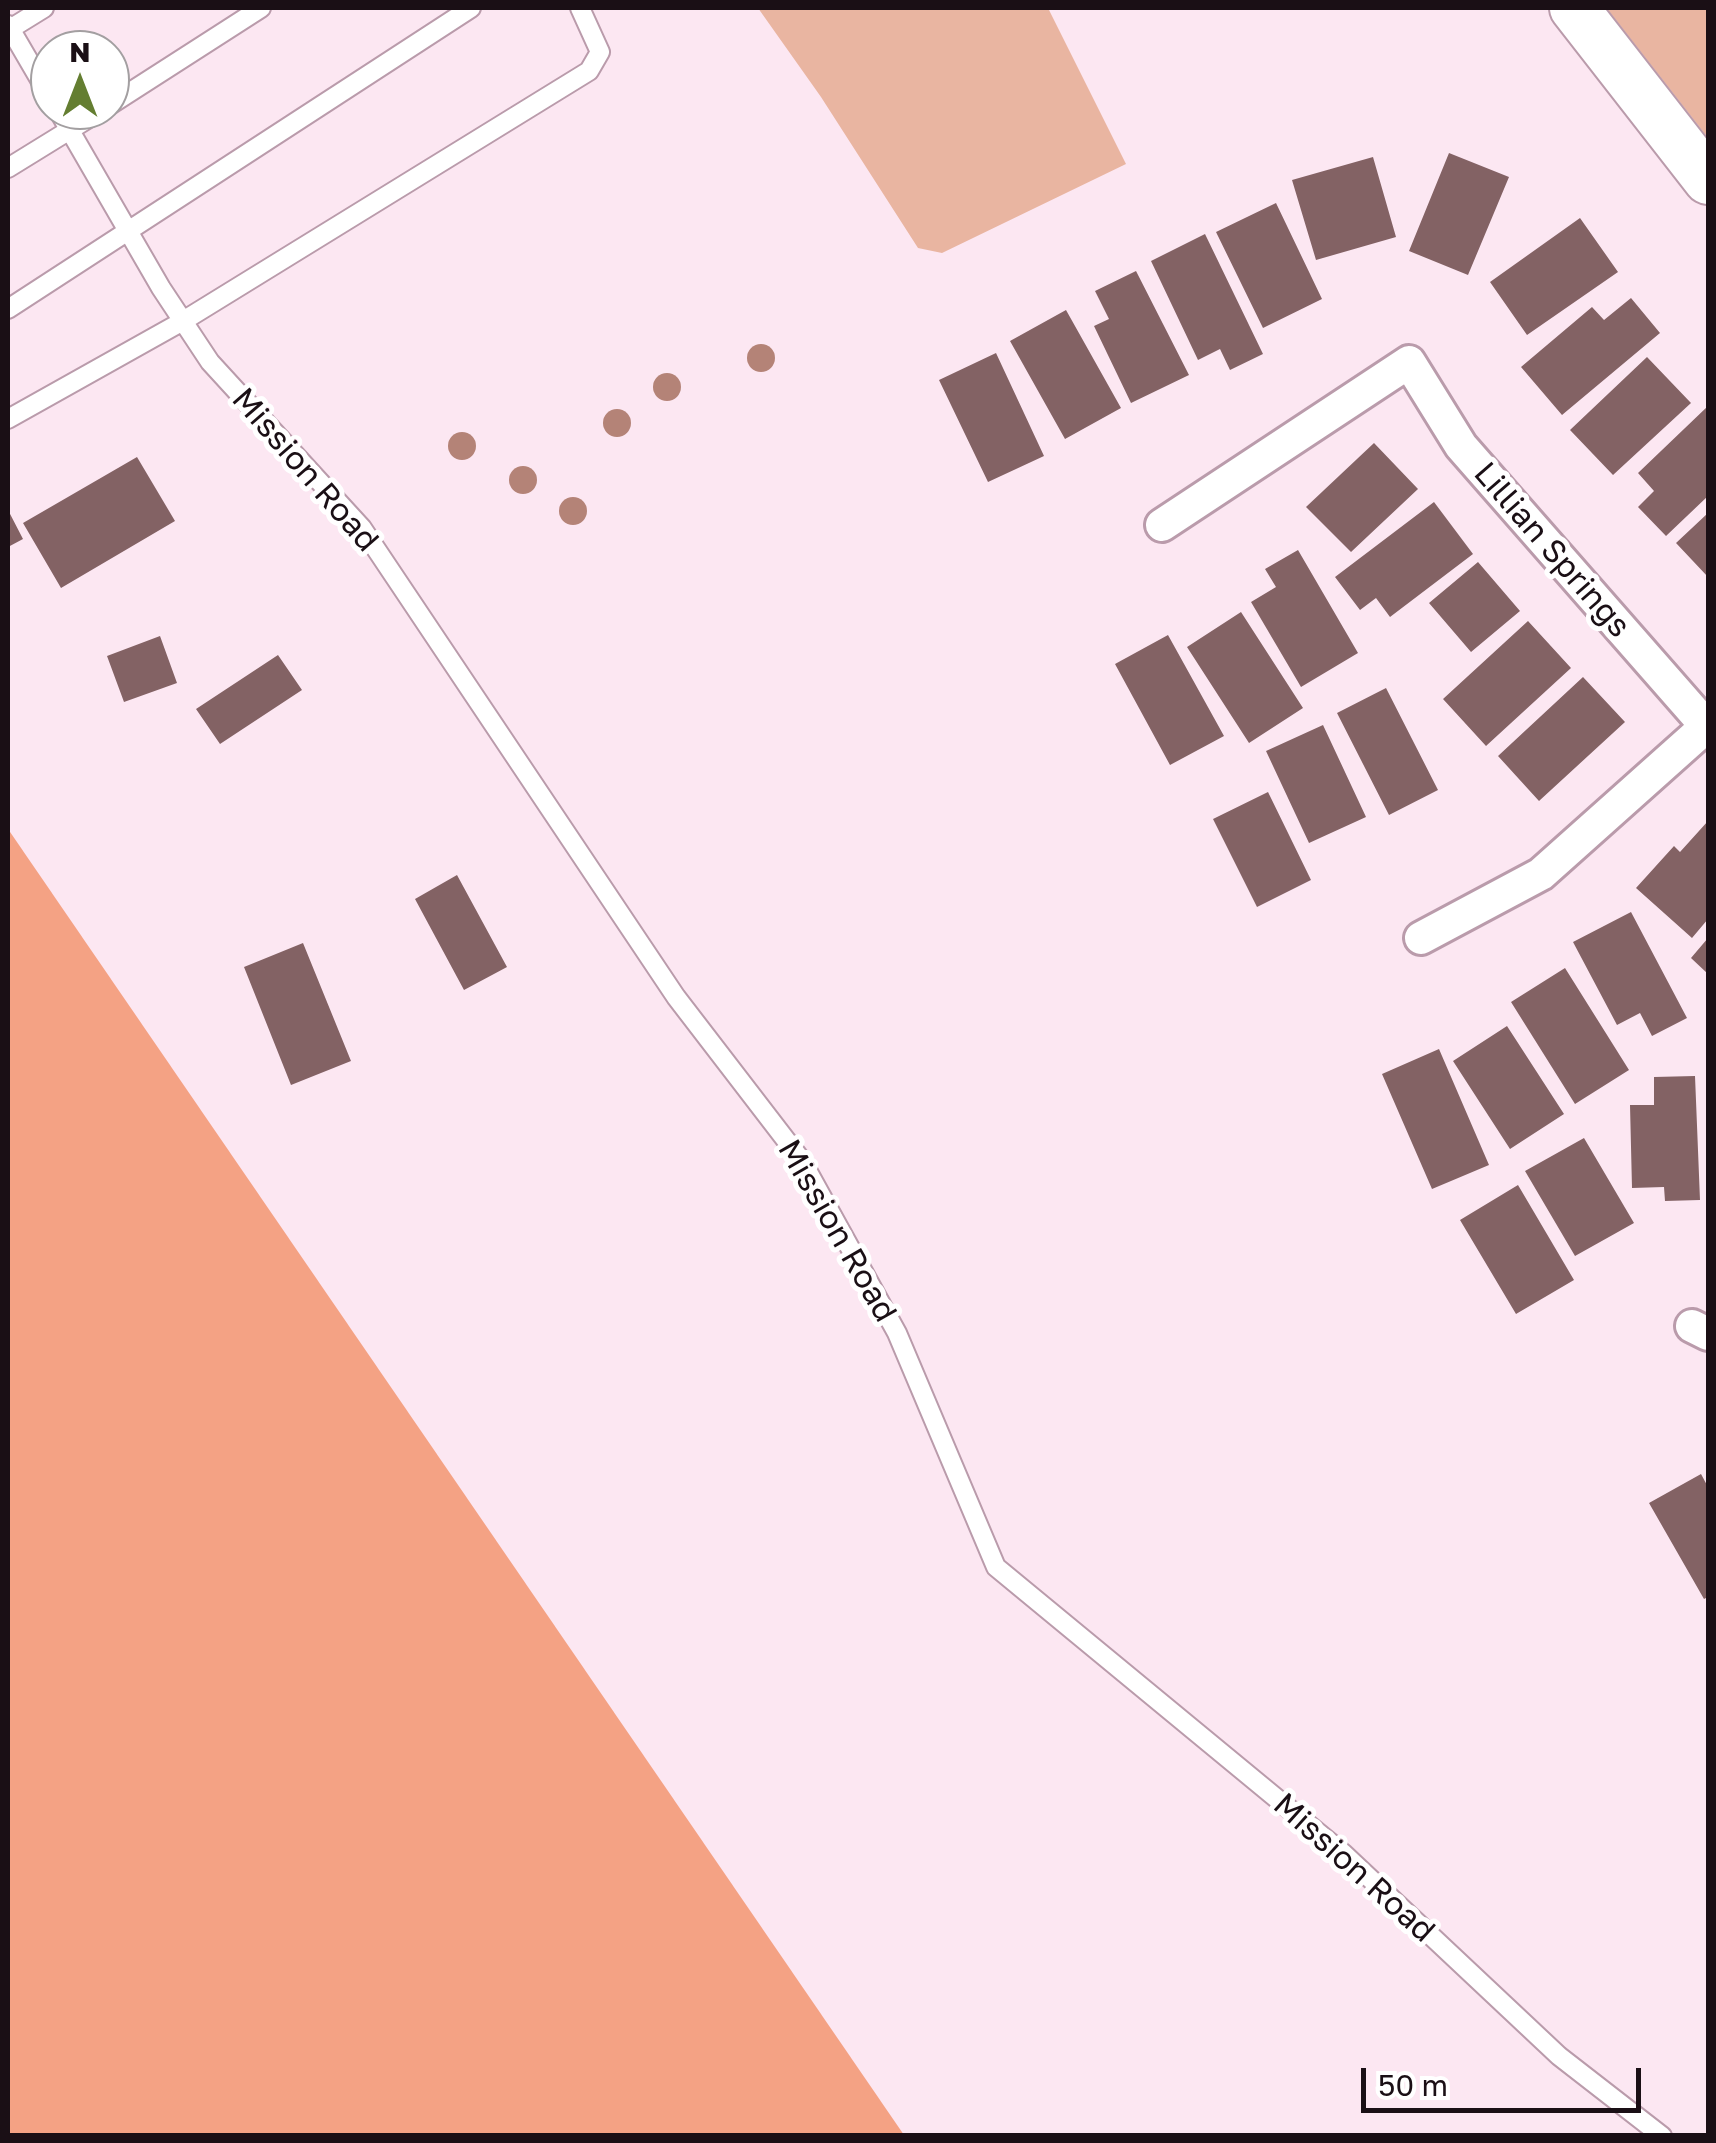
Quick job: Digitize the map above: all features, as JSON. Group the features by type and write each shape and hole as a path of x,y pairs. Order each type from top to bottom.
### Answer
{"main road":[{"path":"1574,8 1708,180"}],"street":[{"name":"Lillian Springs","path":"1162,524 1408,362 1461,446 1708,727"},
{"path":"1421,938 1542,874 1708,727"}],"lane":[{"path":"30,63 9,27 44,8"},
{"path":"130,92 261,8"},
{"path":"8,309 471,8"},
{"path":"8,419 183,321 588,71 600,52 580,8"},
{"path":"8,168 70,131"},
{"name":"Mission Road","path":"70,131 210,362 362,528 676,997 802,1161 898,1333 996,1567 1344,1854 1559,2056 1662,2136"}],"shaded area":[{"path":"758,8 1048,8 1126,164 942,253 918,248 821,97"},
{"path":"1708,8 1708,138 1608,10"},
{"path":"8,829 904,2135 8,2135"}],"building":[{"path":"1449,153 1509,177 1468,275 1409,251"},
{"path":"1373,157 1396,237 1316,260 1292,180"},
{"path":"1276,203 1322,299 1263,328 1216,232"},
{"path":"1580,218 1618,272 1527,335 1490,282"},
{"path":"1205,234 1263,354 1230,370 1220,349 1198,360 1151,261"},
{"path":"1136,271 1189,375 1131,403 1094,326 1109,319 1095,291"},
{"path":"1631,298 1660,333 1562,415 1521,367 1592,307 1604,320"},
{"path":"1066,310 1121,408 1065,439 1010,341"},
{"path":"996,353 1044,456 988,482 939,380"},
{"path":"1647,357 1691,403 1613,475 1570,430"},
{"path":"1708,406 1708,496 1666,536 1638,507 1654,491 1638,473"},
{"path":"1374,443 1418,489 1351,552 1306,507"},
{"path":"137,457 175,521 61,588 23,523"},
{"path":"1434,502 1473,554 1390,617 1376,598 1360,610 1335,577"},
{"path":"8,510 23,539 8,547"},
{"path":"1708,513 1708,577 1676,543"},
{"path":"1298,550 1358,653 1301,687 1251,602 1276,587 1265,569"},
{"path":"1478,562 1520,611 1471,652 1429,603"},
{"path":"1241,612 1303,708 1249,743 1187,647"},
{"path":"1528,621 1571,668 1486,746 1443,699"},
{"path":"1168,635 1224,736 1170,765 1115,664"},
{"path":"160,636 177,683 124,702 107,656"},
{"path":"278,655 302,690 220,744 196,709"},
{"path":"1583,677 1625,722 1539,801 1498,756"},
{"path":"1386,688 1438,790 1389,815 1337,713"},
{"path":"1323,725 1366,817 1309,843 1266,751"},
{"path":"1268,792 1311,880 1257,907 1213,819"},
{"path":"1708,821 1708,919 1692,938 1636,888 1674,846 1680,852"},
{"path":"457,875 507,967 464,990 415,899"},
{"path":"1631,912 1687,1018 1652,1036 1640,1013 1617,1025 1573,942"},
{"path":"1708,938 1708,974 1691,958"},
{"path":"303,943 351,1061 291,1085 244,967"},
{"path":"1565,968 1629,1070 1575,1104 1511,1002"},
{"path":"1507,1026 1564,1114 1510,1149 1453,1061"},
{"path":"1439,1049 1489,1165 1432,1189 1382,1074"},
{"path":"1695,1076 1700,1200 1665,1201 1664,1187 1632,1188 1630,1105 1654,1105 1654,1077"},
{"path":"1584,1138 1634,1223 1575,1256 1525,1171"},
{"path":"1518,1185 1574,1280 1516,1314 1460,1220"},
{"path":"1701,1474 1708,1487 1708,1597 1704,1599 1649,1503"}]}
